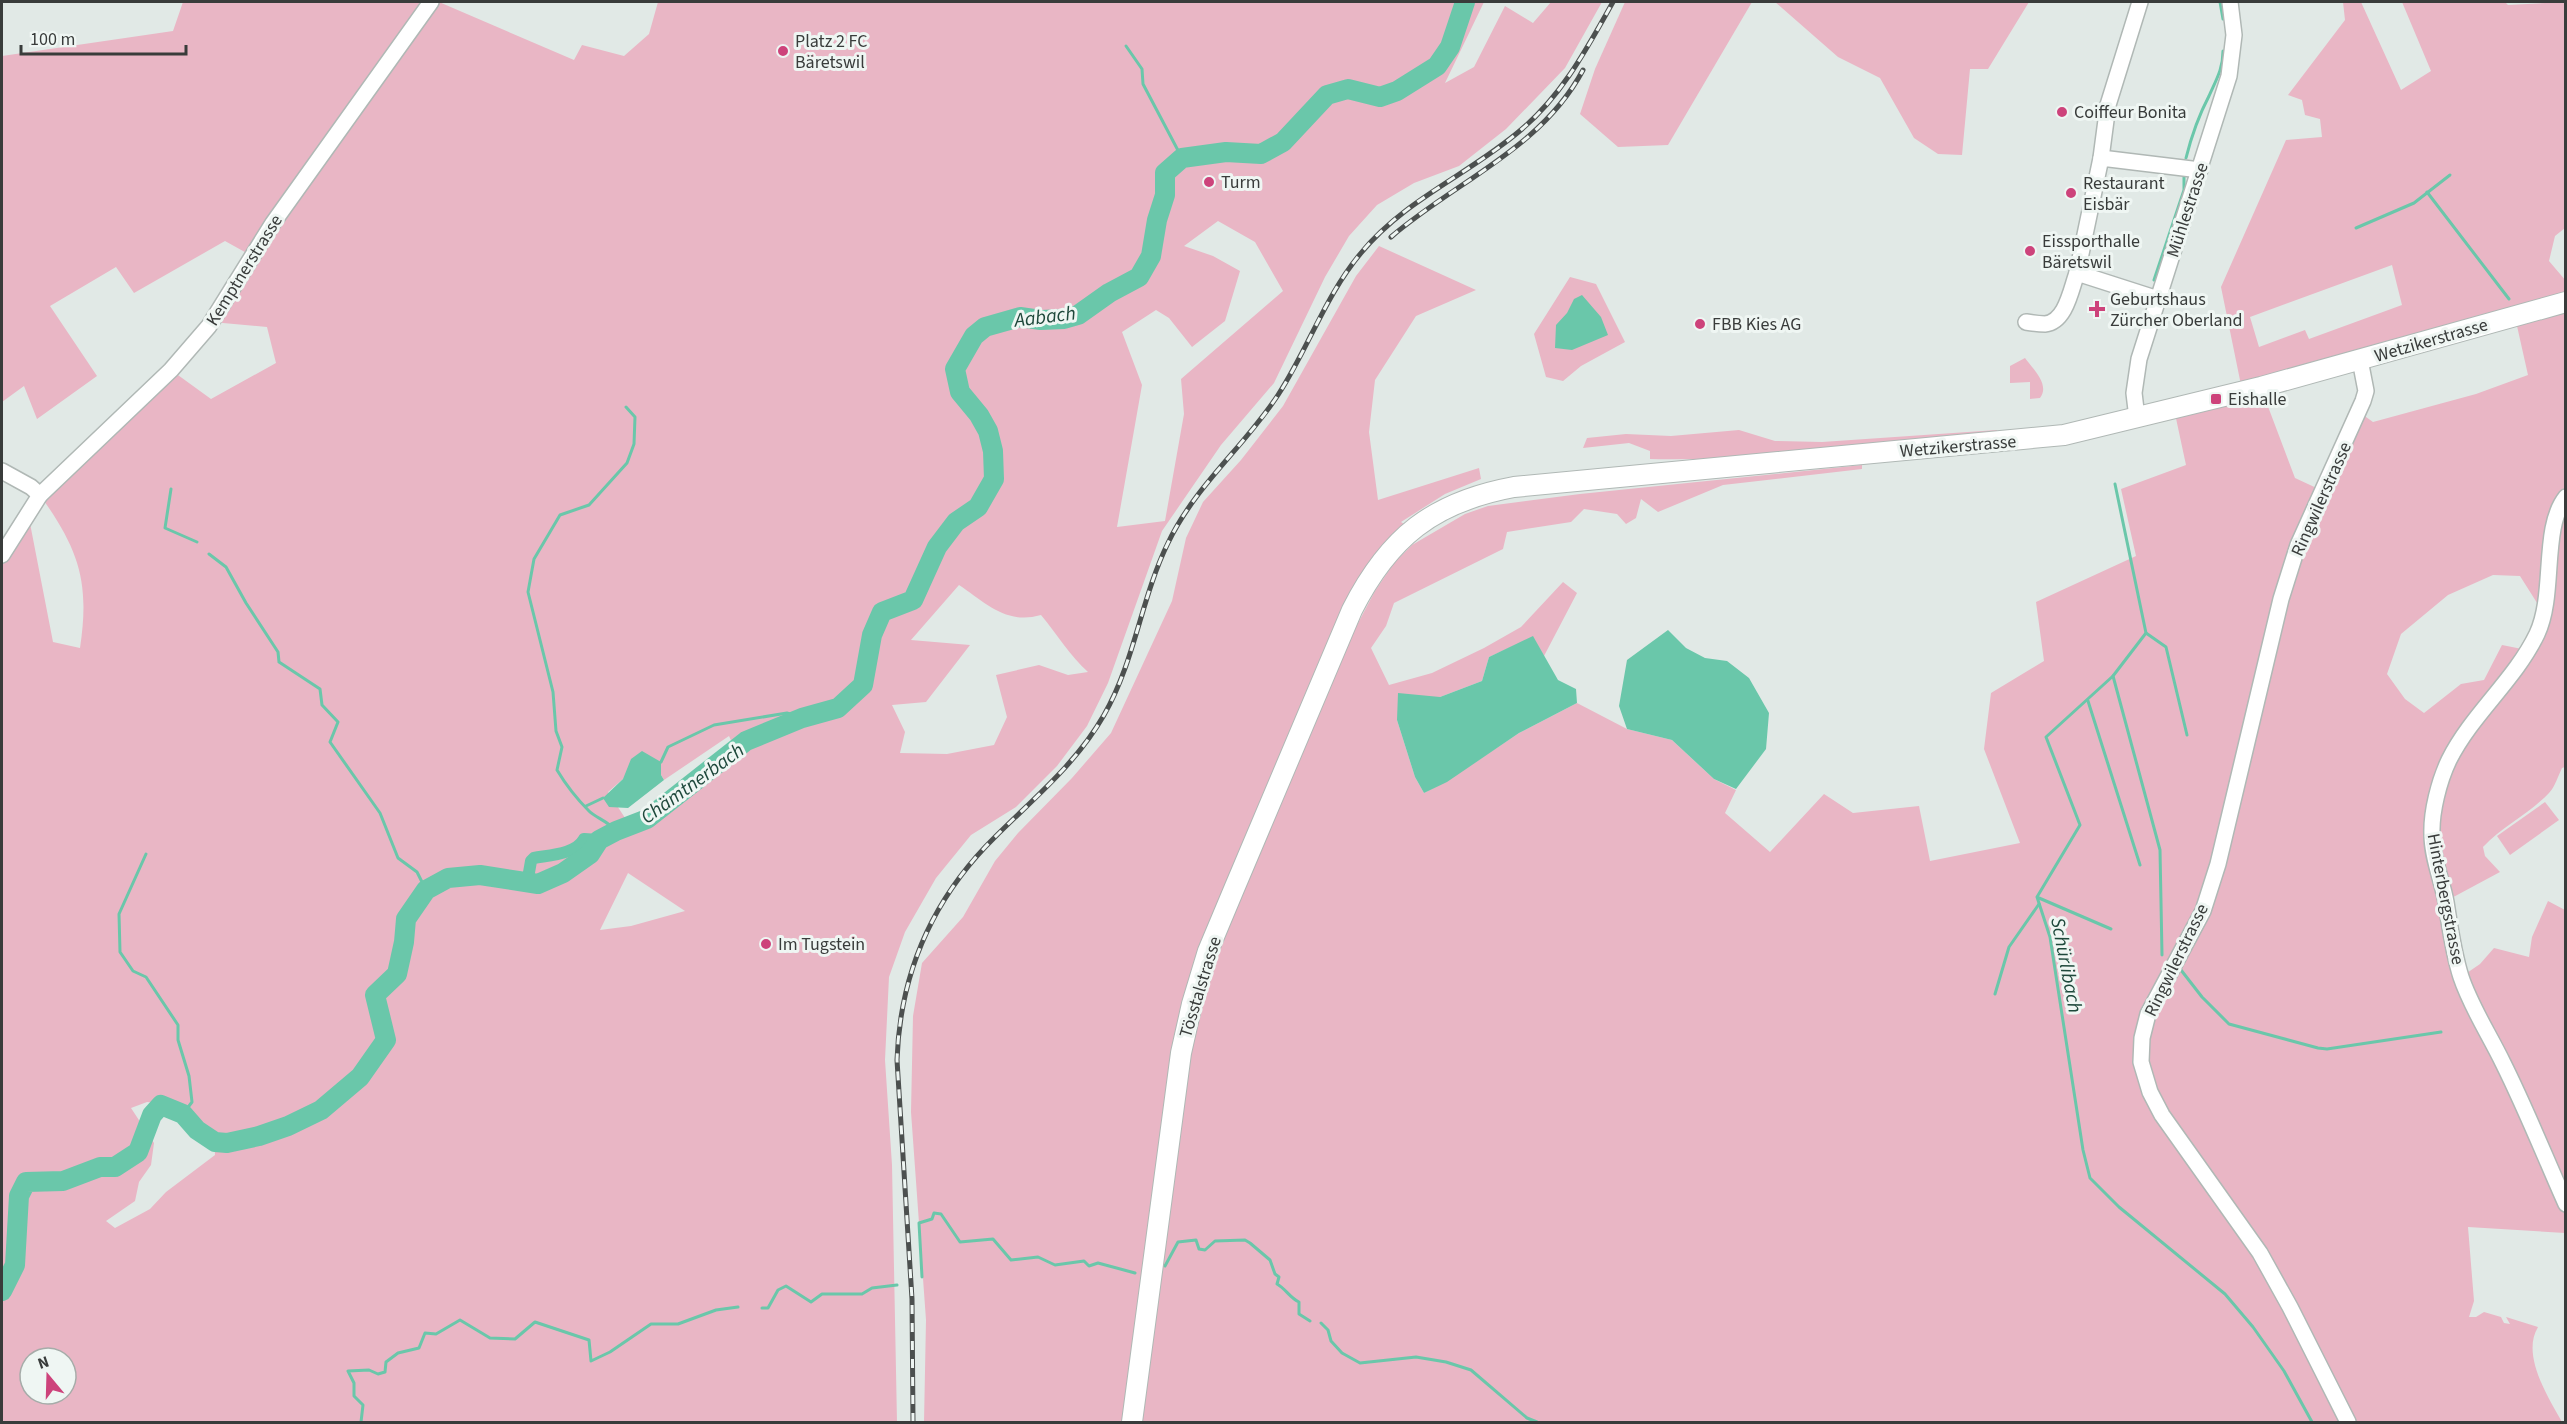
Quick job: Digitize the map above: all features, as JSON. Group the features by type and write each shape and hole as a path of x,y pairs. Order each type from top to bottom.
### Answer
{"main road":[{"name":"Wetzikerstrasse","path":"1367,579 1386,555 1436,512 1459,501 1487,492 1554,482 2041,439 2138,418 2360,360 2565,302"},
{"name":"Tösstalstrasse","path":"1132,1422 1173,1108 1181,1053 1192,1004 1208,951 1229,899 1367,579"}],"street":[{"name":"Kemptnerstrasse","path":"2,555 40,495 171,370 218,315 273,224 431,2"},
{"path":"2026,322 2046,324 2056,321 2063,310 2077,273 2102,158 2108,105 2140,2"},
{"name":"Mühlestrasse","path":"2138,418 2135,381 2139,359 2229,76 2234,35 2230,2"},
{"path":"2102,158 2200,170"},
{"path":"2077,273 2158,299"},
{"name":"Ringwilerstrasse","path":"2348,1422 2260,1253 2162,1115 2150,1092 2141,1062 2142,1038 2148,1014 2203,911 2218,864 2281,599 2298,545 2363,401 2366,391 2360,360"},
{"path":"2,471 31,487 40,495"},
{"name":"Hinterbergstrasse","path":"2565,497 2559,505 2554,525 2549,584 2538,633 2449,761 2434,810 2432,836 2446,901 2450,938 2461,978 2472,1005 2503,1064 2565,1204"}],"shaded area":[{"path":"183,2 439,2 574,60 582,45 624,56 649,34 658,2 1484,2 1445,83 1474,67 1505,6 1533,23 1551,2 1602,2 1565,68 1506,129 1459,166 1414,183 1377,205 1349,236 1325,277 1274,383 1221,445 1162,531 1108,683 1087,726 1057,766 1016,807 971,835 936,878 905,932 889,977 885,1060 892,1165 897,1422 2,1422 2,555 28,513 53,642 80,648 83,604 78,567 64,533 40,495 171,370 211,399 276,363 267,327 212,322 252,256 225,241 134,293 116,267 50,306 97,376 37,419 24,386 2,402 2,56 173,31","holes":["1218,221 1255,242 1283,291 1181,379 1184,414 1165,521 1117,527 1142,385 1122,332 1156,310 1169,318 1192,347 1225,321 1240,271 1213,256 1184,246","959,585 1007,615 1017,617 1041,615 1069,652 1088,672 1068,675 1039,665 996,675 1007,717 994,745 947,754 900,753 905,732 892,705 926,702 970,645 911,640","729,736 735,749 658,814 631,827 608,792 623,779 661,775 664,780","628,873 685,911 631,926 600,930","147,1102 188,1106 214,1138 215,1155 166,1192 150,1209 115,1228 106,1221 135,1201 139,1182 151,1165 154,1143 131,1108"]},
{"path":"1625,2 1752,2 1668,145 1618,147 1580,114 1595,69"},
{"path":"1775,2 2029,2 1988,69 1970,69 1962,155 1938,154 1914,138 1880,78 1838,57"},
{"path":"2343,2 2361,2 2401,90 2431,71 2402,2 2505,2 2508,5 2565,2 2565,228 2555,236 2549,261 2566,281 2565,767 2562,768 2549,793 2483,847 2485,856 2500,872 2446,901 2461,977 2480,964 2494,948 2529,957 2532,937 2548,901 2565,910 2565,1233 2468,1227 2474,1301 2469,1317 2476,1317 2484,1312 2501,1317 2504,1323 2510,1324 2506,1317 2538,1327 2534,1338 2534,1363 2538,1376 2562,1422 924,1422 926,1320 911,1112 913,1016 922,963 963,917 995,861 1018,833 1072,778 1111,733 1172,601 1186,538 1203,502 1241,460 1283,406 1356,276 1379,246 1476,290 1416,316 1375,380 1369,432 1378,500 1479,468 1481,479 1445,494 1401,522 1413,530 1352,610 1357,625 1375,591 1394,563 1412,545 1465,514 1488,506 1580,494 1862,465 1862,469 1723,485 1658,512 1641,499 1636,518 1626,524 1617,514 1584,509 1571,522 1507,532 1503,549 1394,603 1386,626 1371,648 1389,685 1432,673 1521,627 1563,582 1577,593 1544,656 1533,637 1489,657 1482,681 1440,697 1397,720 1415,777 1424,793 1447,781 1519,733 1577,703 1627,729 1672,740 1714,779 1736,790 1725,813 1770,852 1824,794 1853,813 1919,806 1930,861 2020,843 1984,749 1991,693 2044,661 2036,602 2136,556 2121,489 2186,465 2174,409 2241,385 2221,287 2286,140 2322,137 2320,119 2305,115 2302,100 2288,95 2345,20","holes":["2392,265 2402,305 2309,339 2305,330 2259,347 2250,317","2515,317 2528,375 2476,394 2373,422 2359,412 2323,491 2295,478 2261,388","2493,575 2520,576 2544,614 2527,650 2502,645 2484,680 2461,684 2424,713 2405,699 2387,674 2401,634 2448,595"]},
{"path":"1570,277 1596,284 1625,342 1581,366 1563,381 1546,377 1534,334"},
{"path":"1582,295 1601,317 1608,335 1572,350 1555,348 1556,325 1567,313 1574,299"},
{"path":"2025,358 2042,383 2043,393 2040,398 2030,399 2030,382 2010,383 2010,366"},
{"path":"1739,430 1775,441 1822,442 1997,430 1996,435 1737,458 1650,459 1650,451 1629,443 1583,448 1587,438 1626,434 1671,436"},
{"path":"1668,630 1686,648 1705,658 1727,661 1749,678 1769,713 1766,749 1736,789 1714,779 1672,740 1627,729 1619,706 1627,660"},
{"path":"1533,636 1558,680 1576,689 1577,703 1519,733 1447,782 1424,793 1415,777 1397,720 1398,693 1440,697 1482,681 1489,657"},
{"path":"642,751 661,762 661,775 664,780 628,808 609,807 603,798 623,779 631,759"},
{"path":"2545,802 2559,820 2510,855 2497,836"}],"waterway":[{"name":"Chämtnerbach","path":"2,1291 15,1265 19,1196 26,1182 63,1181 100,1167 115,1167 138,1152 152,1115 161,1105 183,1114 197,1130 215,1142 227,1143 259,1136 288,1126 321,1110 360,1077 386,1040 375,995 397,974 406,919 426,890 448,878 480,875 538,884 563,873 590,854 599,840 647,819 746,741 802,718 838,708 863,685 872,635 882,612 913,600 937,547 956,522 978,507 994,479 993,451 988,431 979,415 960,392 955,369 974,336 985,327 1020,317 1041,320 1064,319 1078,315 1109,293 1139,277 1151,256 1157,220 1165,195 1165,173 1182,158 1226,152 1261,154 1283,142 1327,95 1348,89 1380,97 1397,91 1437,66 1450,47 1465,2"},
{"name":"Schürlibach","path":"2220,2 2223,19"},
{"path":"1126,46 1142,69 1143,84 1182,158"},
{"name":"Schürlibach","path":"2186,158 2199,119 2219,74 2223,51"},
{"path":"2356,228 2414,203 2450,175"},
{"name":"Schürlibach","path":"2154,280 2184,190 2184,176"},
{"path":"2427,192 2509,299"},
{"path":"616,831 585,806 557,770 562,747 556,731 553,692 528,592 534,559 560,515 589,505 627,463 634,444 635,417 626,407"},
{"name":"Schürlibach","path":"2115,484 2146,633 2113,676 2046,737 2080,825 2037,897 2050,937 2083,1150 2090,1178 2119,1207 2225,1294 2253,1327 2284,1371 2312,1422"},
{"path":"171,489 165,528 197,542"},
{"path":"209,554 226,567 278,652 279,662 320,689 322,705 338,722 330,742 380,813 398,858 417,872 426,890"},
{"path":"2146,633 2166,647 2187,735"},
{"path":"2113,676 2160,850 2162,955"},
{"path":"2088,701 2140,865"},
{"path":"661,762 668,747 714,725 787,713 802,718"},
{"path":"586,806 603,798"},
{"path":"527,884 531,861 534,858 569,851 584,839 599,840"},
{"path":"146,854 119,914 120,952 133,971 146,977 178,1025 178,1040 189,1076 192,1102 183,1114"},
{"path":"2039,898 2111,929"},
{"path":"1995,994 2009,947 2039,904"},
{"path":"2181,970 2202,997 2229,1024 2318,1048 2327,1049 2441,1032"},
{"path":"922,1277 919,1223 932,1219 934,1213 941,1214 960,1242 993,1239 1011,1260 1038,1257 1055,1265 1084,1261 1089,1266 1098,1263 1135,1273"},
{"path":"1165,1266 1178,1242 1196,1240 1199,1249 1205,1250 1215,1241 1245,1240 1270,1260 1275,1274 1279,1277 1277,1284 1299,1302 1299,1314 1310,1321"},
{"path":"762,1308 768,1308 778,1290 786,1286 811,1302 822,1294 862,1294 872,1288 897,1285"},
{"path":"361,1422 363,1405 354,1396 354,1383 348,1371 369,1370 378,1374 385,1372 386,1362 398,1353 419,1348 425,1333 436,1334 460,1320 490,1338 515,1339 535,1322 589,1340 591,1361 610,1352 651,1324 678,1324 716,1310 738,1307"},
{"path":"1321,1323 1328,1330 1331,1341 1342,1353 1360,1363 1416,1357 1446,1362 1471,1370 1527,1418 1537,1422"}],"railway":[{"path":"913,1422 912,1299 897,1060 905,997 924,939 954,885 973,861 1054,780 1093,733 1115,694 1151,585 1179,522 1278,395 1348,270 1378,234 1397,217 1502,145 1537,115 1573,70 1613,2"},
{"path":"1391,237 1521,143 1565,98 1583,70"}],"place":[{"name":"Platz 2 FC Bäretswil","path":"783,51"},
{"name":"Coiffeur Bonita","path":"2062,112"},
{"name":"Turm","path":"1209,182"},
{"name":"Restaurant Eisbär","path":"2071,193"},
{"name":"Eissporthalle Bäretswil","path":"2030,251"},
{"name":"Geburtshaus Zürcher Oberland","path":"2097,309"},
{"name":"FBB Kies AG","path":"1700,324"},
{"name":"Eishalle","path":"2216,399"},
{"name":"Im Tugstein","path":"766,944"}],"water label":[{"name":"Aabach","path":"1045,316"}]}
